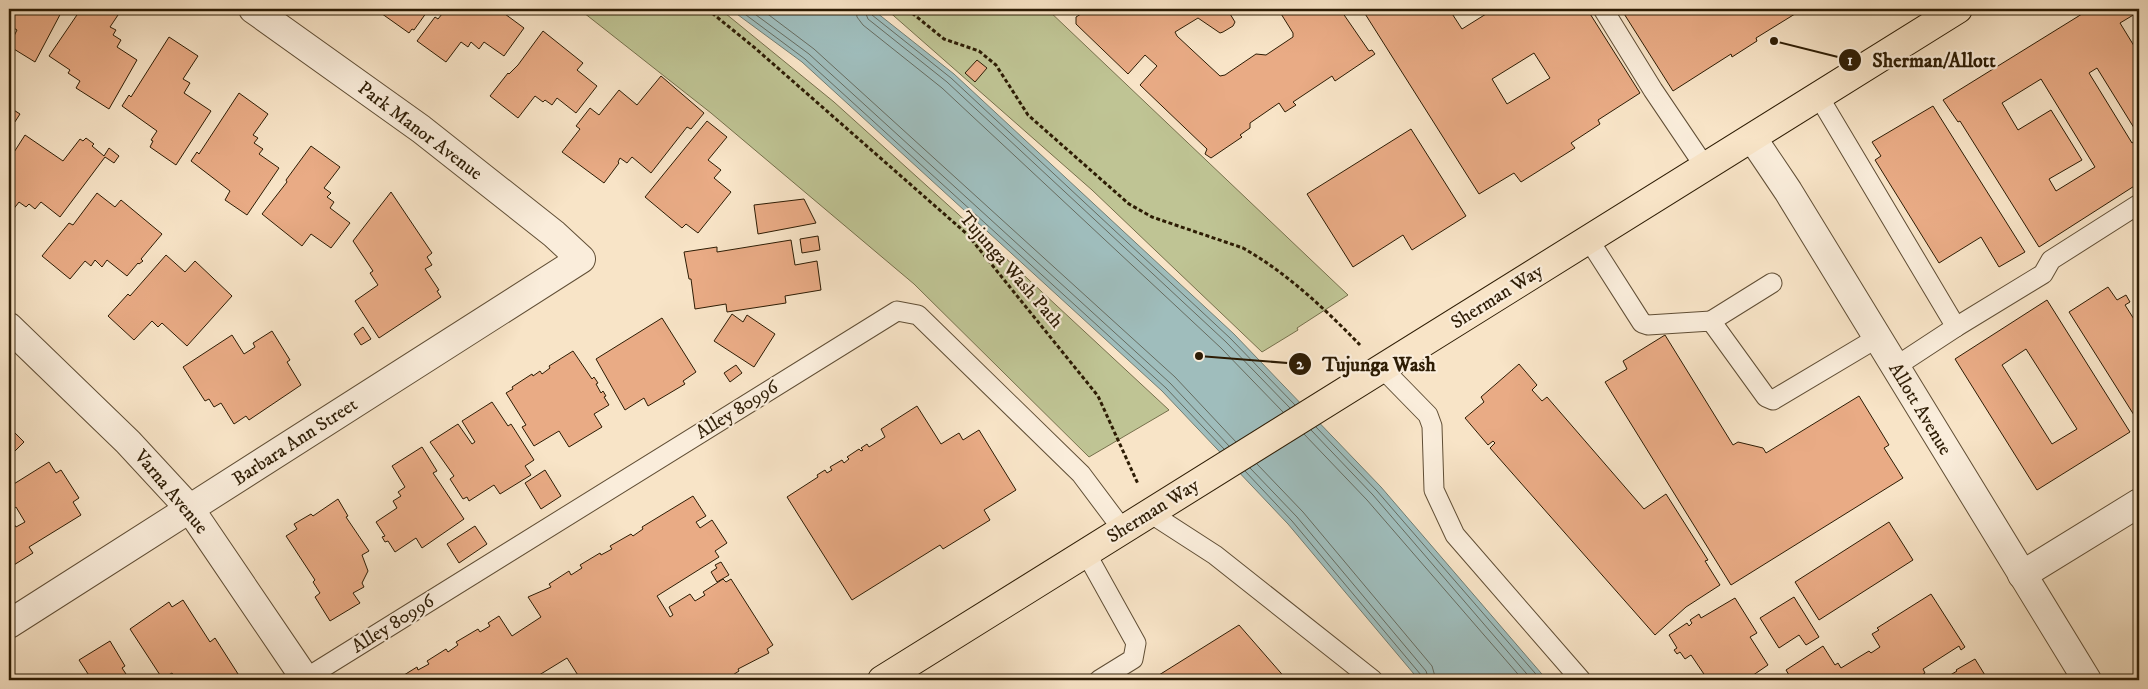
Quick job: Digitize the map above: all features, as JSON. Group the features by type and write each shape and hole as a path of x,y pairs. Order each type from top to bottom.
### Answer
{"main road":[{"name":"Sherman Way","path":"882,680 1705,167 1753,139 1958,9"}],"street":[{"name":"Park Manor Avenue","path":"253,9 421,129 554,234 581,259"},
{"name":"Allott Avenue","path":"1753,139 1788,191 2087,680"},
{"name":"Barbara Ann Street","path":"9,624 581,259"},
{"name":"Varna Avenue","path":"9,327 128,442 190,510 305,680"},
{"path":"2022,575 2139,503"}],"lane":[{"path":"1604,9 1653,90 1705,167"},
{"path":"1819,97 1956,327"},
{"path":"1895,367 2043,274 2051,260 2139,204"},
{"path":"1589,240 1642,323 1648,325 1711,321 1772,283"},
{"name":"Alley 80996","path":"305,680 897,310 918,315 1081,474 1123,530"},
{"path":"1711,321 1766,397 1773,400 1877,338"},
{"path":"1383,369 1428,415 1432,426 1434,490 1455,535 1580,680"},
{"path":"1150,513 1215,555 1373,680"},
{"path":"1086,553 1136,643 1134,659 1100,680"}],"path":[{"name":"Tujunga Wash Path","path":"707,9 755,48 967,234 1098,396 1150,513"},
{"path":"907,9 944,39 980,52 996,64 1028,115 1129,204 1152,217 1243,248 1254,254 1294,283 1332,317 1383,369"}],"green space":[{"path":"579,9 720,9 834,102 1169,410 1089,457 914,284 711,113"},
{"path":"886,9 1047,9 1348,295 1297,328 1298,330 1262,352 1092,190"}],"water":[{"path":"730,9 872,9 954,74 1234,334 1381,487 1547,680 1419,680 1288,524 1162,391 802,62"}],"building":[{"path":"9,9 63,9 35,62 9,46 17,30 9,25"},
{"path":"81,9 122,9 110,27 116,30 113,35 121,40 117,47 137,60 109,109 76,88 80,81 68,73 70,70 49,56"},
{"path":"372,9 429,9 414,30 412,29 409,33 378,11"},
{"path":"446,9 509,9 505,14 524,28 504,56 484,42 479,49 471,42 468,47 461,42 446,62 417,41 435,17 438,19"},
{"path":"1089,9 1227,9 1235,22 1233,26 1223,32 1220,33 1198,18 1175,32 1220,76 1225,75 1256,54 1266,55 1293,37 1293,33 1278,9 1340,9 1369,51 1372,50 1375,54 1335,81 1332,76 1293,102 1296,105 1285,112 1279,103 1250,123 1250,128 1240,135 1242,137 1211,158 1205,154 1207,149 1140,85 1157,66 1145,55 1128,74 1076,24 1076,17"},
{"path":"1362,9 1449,9 1462,29 1494,9 1587,9 1640,93 1598,120 1600,124 1571,143 1575,148 1521,182 1514,173 1479,194","holes":["1534,53 1550,78 1507,104 1492,79"]},
{"path":"1621,9 1803,9 1756,38 1757,41 1732,57 1731,54 1673,91"},
{"path":"2090,9 2139,9 2138,19 2135,14 2120,23 2139,54 2139,136 2097,68 2089,73 2132,143 2139,139 2139,183 2039,247 1960,121 1958,122 1943,100","holes":["2041,79 2095,167 2056,191 2049,179 2082,160 2051,110 2018,130 2002,103"]},
{"path":"543,31 583,63 577,70 597,86 576,113 557,98 552,105 545,100 543,102 535,96 518,118 490,96 508,73 518,65"},
{"path":"169,37 198,56 183,79 190,83 184,93 211,111 176,165 150,147 153,141 151,140 157,131 122,106 129,95 131,97"},
{"path":"977,60 987,68 975,82 965,73"},
{"path":"661,76 704,113 691,129 687,127 651,173 632,157 627,163 620,158 619,163 604,183 562,152 580,129 576,126 590,108 599,115 619,90 637,105"},
{"path":"239,93 268,114 253,135 258,138 254,143 263,149 259,154 279,168 247,215 225,200 230,191 191,161 197,152 199,154"},
{"path":"1933,106 2025,252 1999,267 1981,237 1939,263 1875,160 1881,156 1872,142"},
{"path":"9,107 20,114 9,131"},
{"path":"707,121 727,137 708,160 721,170 714,178 731,192 698,233 686,224 682,228 645,197"},
{"path":"1411,129 1466,216 1412,250 1403,235 1353,267 1307,194"},
{"path":"25,135 63,161 80,139 83,141 86,138 104,156 109,148 119,156 114,163 105,157 60,217 41,202 35,209 29,204 26,207 19,202 9,215 9,160"},
{"path":"311,146 340,167 324,188 331,193 327,197 334,202 330,208 350,223 331,248 311,234 302,246 262,214 287,182 286,180"},
{"path":"391,192 432,253 427,257 432,265 425,269 439,290 437,291 441,297 379,338 355,301 378,285 370,273 373,271 353,241"},
{"path":"97,193 115,207 121,200 162,234 141,259 143,261 138,263 127,276 107,260 102,267 95,260 91,266 85,261 70,279 42,256 69,223 73,225"},
{"path":"804,199 816,223 758,234 754,205"},
{"path":"818,236 820,250 802,253 800,239"},
{"path":"791,240 795,265 817,261 821,290 785,296 786,303 727,312 726,304 695,309 691,279 689,279 684,252 717,247 717,252"},
{"path":"166,255 185,272 195,261 232,296 187,346 162,323 158,327 152,321 134,340 108,316 128,294 130,296"},
{"path":"2108,287 2117,300 2126,295 2130,302 2125,305 2139,327 2139,423 2069,312"},
{"path":"2047,300 2130,432 2037,490 1955,359","holes":["2026,349 2077,429 2052,444 2002,365"]},
{"path":"732,314 743,322 747,315 775,334 754,367 714,341"},
{"path":"662,318 696,372 683,381 685,384 648,406 644,398 625,410 596,359"},
{"path":"363,327 371,339 361,345 354,334"},
{"path":"272,331 290,360 287,362 301,385 249,420 246,416 234,424 221,403 214,407 209,399 205,401 183,367 232,335 244,354 255,347 253,343"},
{"path":"1665,335 1733,445 1738,442 1763,448 1766,453 1859,396 1889,445 1884,448 1903,478 1731,585 1605,382 1627,369 1623,361"},
{"path":"573,351 592,379 594,377 598,383 596,384 601,393 603,391 606,396 604,397 609,405 594,414 602,427 569,447 559,431 534,446 522,427 526,425 506,393 532,374 533,376 540,371 542,374 550,368 549,366"},
{"path":"1519,364 1537,385 1532,390 1542,401 1547,397 1644,509 1666,494 1708,560 1705,561 1720,585 1686,607 1655,635 1490,448 1495,443 1493,441 1488,445 1465,418 1484,402 1481,397"},
{"path":"736,365 742,373 730,382 724,373"},
{"path":"492,402 508,426 511,424 534,460 525,466 531,475 500,494 494,485 469,501 467,497 463,499 450,479 454,476 430,442 458,424 472,444 475,442 462,421"},
{"path":"917,406 941,444 959,433 963,440 979,430 1016,490 984,510 990,520 943,549 940,545 852,600 787,497 818,477 817,475 825,470 827,473 832,470 830,467 842,460 844,463 849,459 847,457 859,449 863,450 861,448 867,444 869,447 885,437 881,429"},
{"path":"9,427 24,442 9,457"},
{"path":"422,447 437,471 433,473 464,519 422,548 416,538 395,552 388,541 385,542 382,537 385,536 376,522 397,508 393,501 401,496 398,492 405,487 392,466"},
{"path":"49,462 56,473 61,470 79,498 73,502 81,515 29,547 33,553 9,568 9,528 14,524 16,527 25,522 16,507 12,510 9,504 9,487"},
{"path":"545,470 561,496 541,509 525,483"},
{"path":"693,496 706,516 696,522 700,528 712,520 727,543 715,551 719,557 657,596 670,617 673,615 669,607 690,594 695,601 705,595 703,592 723,579 726,582 731,579 773,645 767,649 769,653 738,669 739,671 725,680 581,680 567,658 531,680 396,680 417,667 418,670 429,664 427,661 446,649 448,652 458,645 456,642 478,629 480,632 490,626 488,623 499,616 512,636 541,617 528,597 551,587 549,584 569,571 571,575 582,568 580,565 600,553 601,555 612,549 610,546 631,534 633,536 643,529 642,527"},
{"path":"338,499 348,516 346,517 369,551 362,555 368,571 362,583 364,587 353,593 360,603 330,621 315,597 320,593 313,582 315,580 286,536 297,529 294,524 311,514 313,516"},
{"path":"1889,522 1913,560 1819,620 1795,582"},
{"path":"475,526 487,544 459,563 447,544"},
{"path":"721,562 729,575 717,582 711,572 717,568 715,565"},
{"path":"1931,594 1965,647 1961,650 1959,646 1923,669 1925,673 1917,678 1918,680 1792,680 1786,670 1823,646 1835,665 1838,663 1841,668 1869,651 1871,653 1880,647 1872,634 1879,630 1877,628"},
{"path":"1794,597 1819,637 1806,645 1799,635 1779,648 1760,618"},
{"path":"1735,598 1757,633 1750,637 1768,665 1746,680 1708,680 1691,655 1685,659 1680,652 1677,654 1674,650 1677,648 1669,635 1687,623 1689,626 1692,623 1690,620 1699,614 1701,618"},
{"path":"183,600 210,642 215,638 240,677 238,678 239,680 201,680 200,678 196,680 177,680 172,673 160,680 158,677 160,675 130,629 169,602 172,607"},
{"path":"1239,625 1287,680 1151,680"},
{"path":"110,641 125,666 122,668 130,680 92,680 79,660"},
{"path":"1975,659 1988,680 1942,680 1956,670"}],"place":[{"name":"Sherman/Allott","path":"1774,41"},
{"name":"Tujunga Wash","path":"1199,356"}]}
